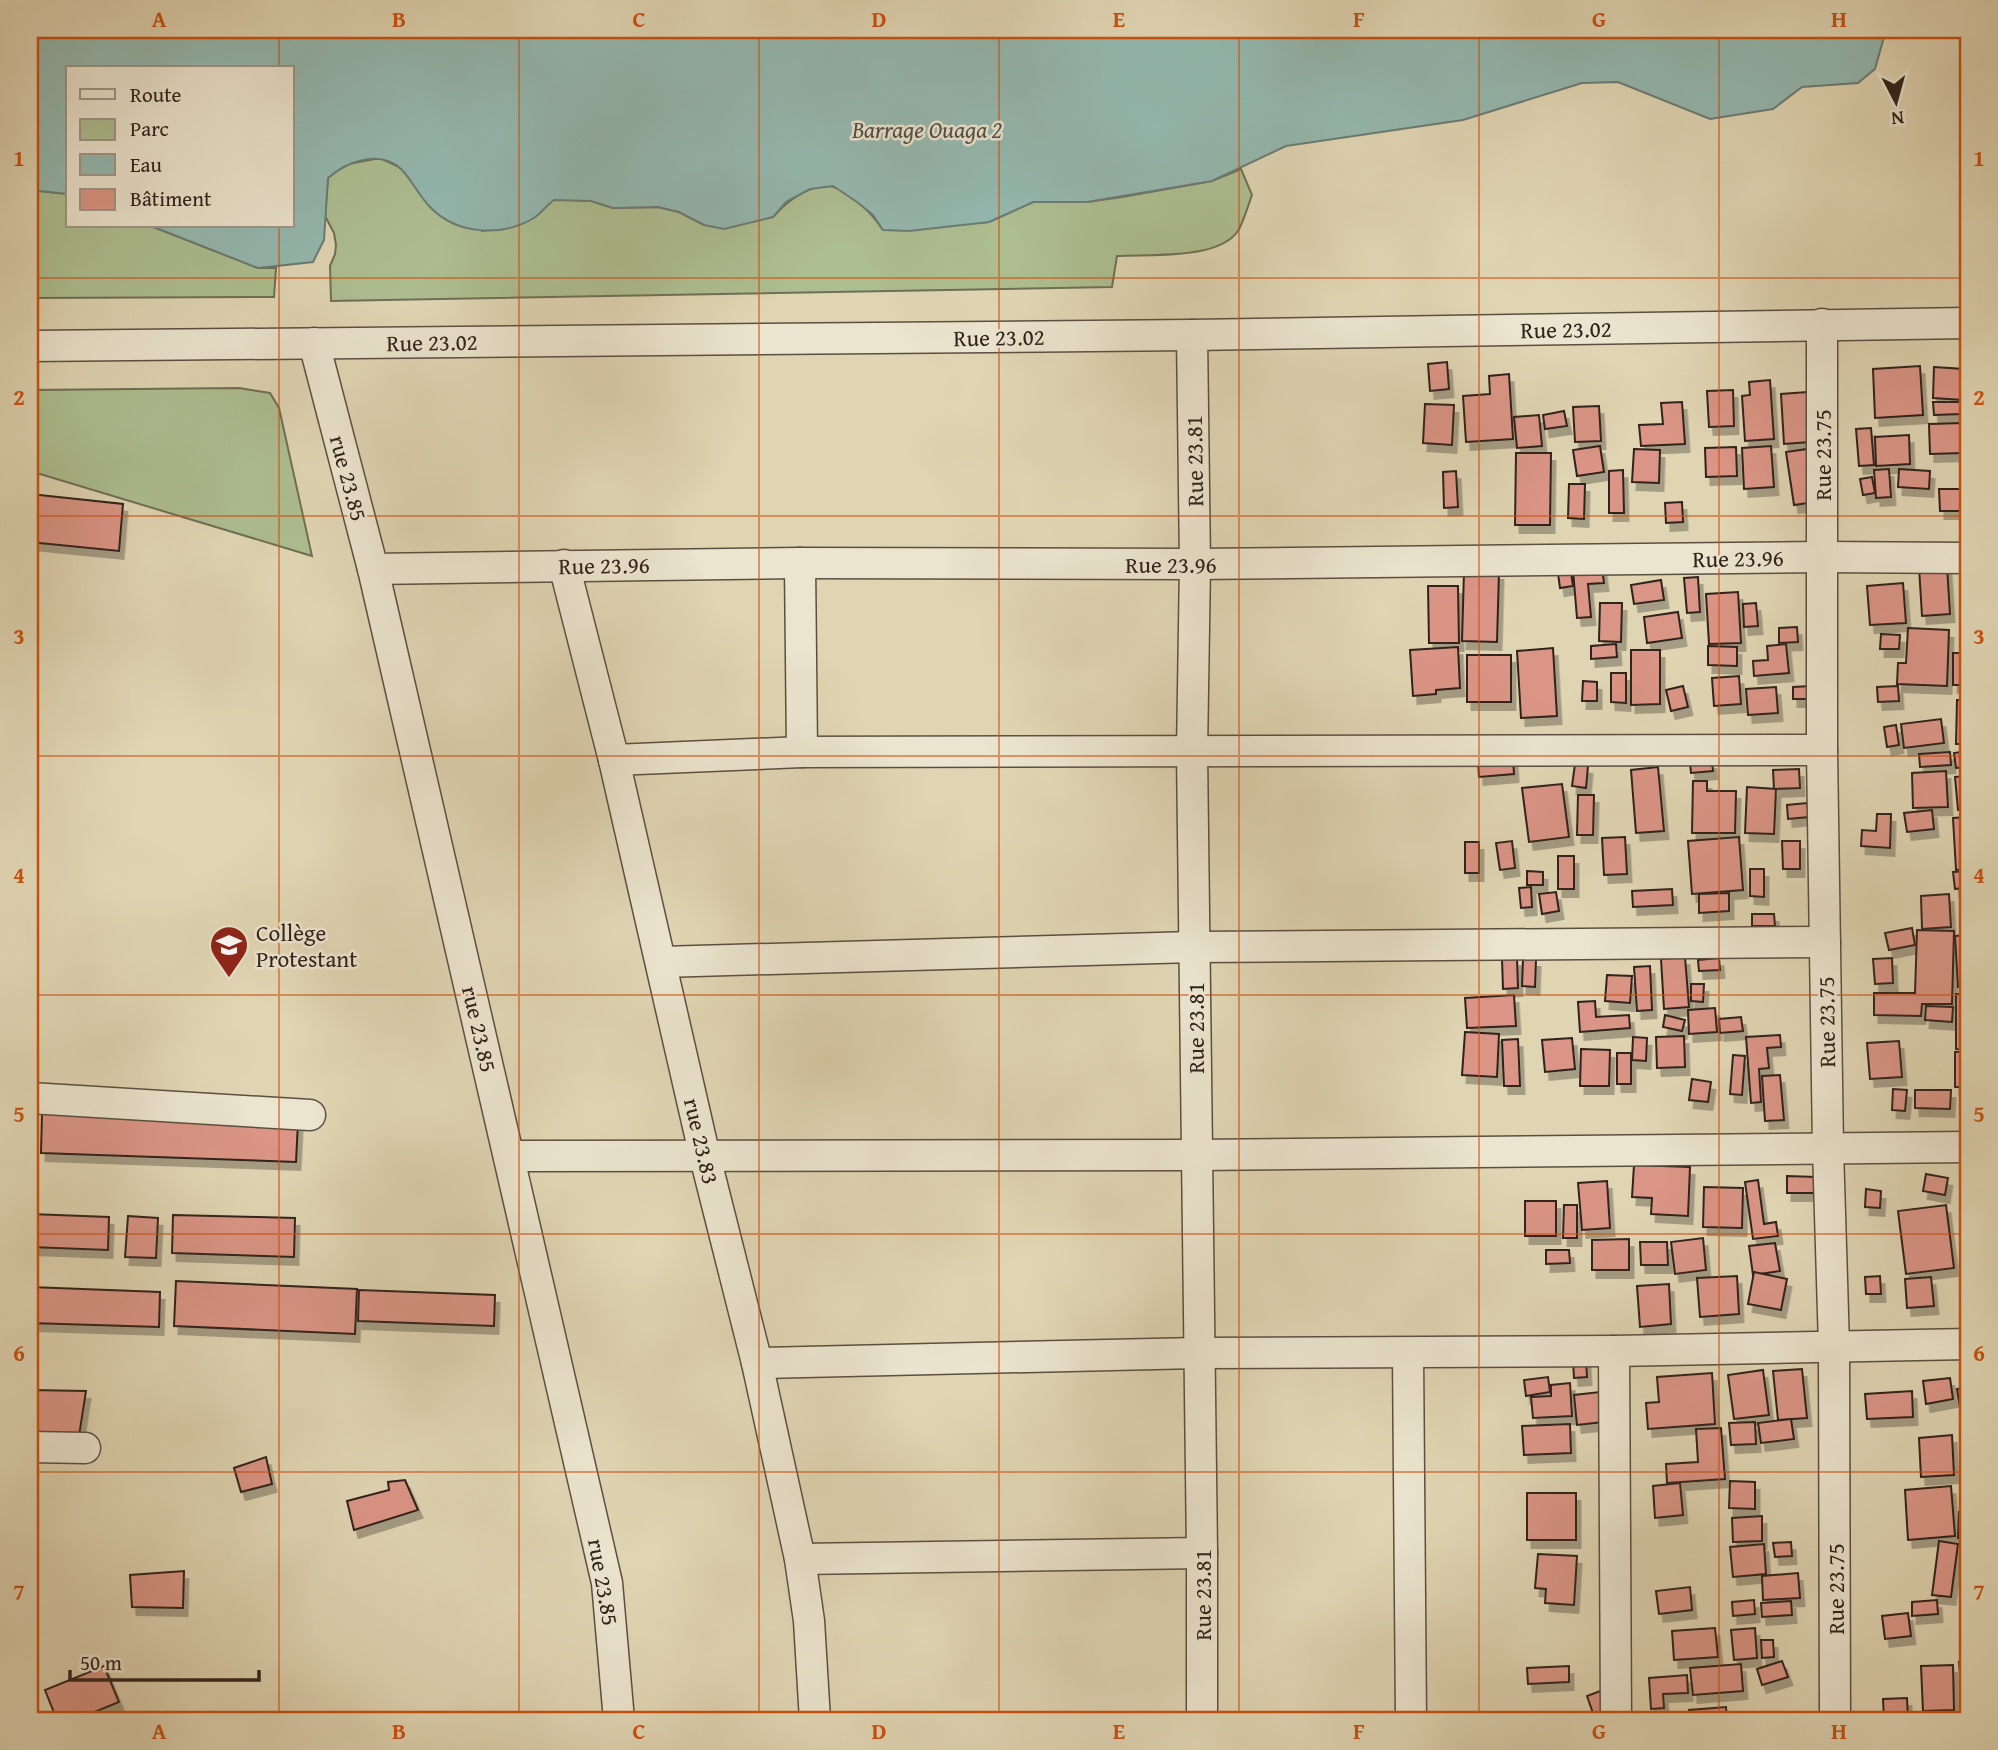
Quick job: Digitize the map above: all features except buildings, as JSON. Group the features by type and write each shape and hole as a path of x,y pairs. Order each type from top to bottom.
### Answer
{"street":[{"name":"Rue 23.02","path":"30,346 1192,335 1968,323"},
{"name":"Rue 23.75","path":"1822,324 1822,750 1828,1148 1835,1346 1835,1720"},
{"name":"Rue 23.81","path":"1192,335 1195,564 1192,752 1202,1720"},
{"name":"rue 23.85","path":"314,343 373,569 607,1583 619,1720"},
{"name":"Rue 23.96","path":"373,569 800,563 1195,564 1968,558"},
{"path":"800,563 802,752"},
{"name":"rue 23.83","path":"564,565 614,760 705,1157 757,1363 800,1559 810,1621 815,1720"},
{"path":"614,760 802,752 1822,750"},
{"path":"661,962 1194,947 1825,942"},
{"path":"30,1098 310,1115"},
{"path":"509,1156 1196,1155 1968,1147"},
{"path":"757,1363 1198,1353 1614,1351 1968,1344"},
{"path":"1614,1351 1616,1720"},
{"path":"1408,1353 1411,1720"},
{"path":"30,1447 85,1448"},
{"path":"800,1559 1202,1553"}],"green space":[{"path":"380,158 399,167 482,231 504,228 529,219 553,199 591,201 613,208 658,207 679,212 704,225 773,217 800,194 826,186 841,190 855,199 883,230 989,222 1033,202 1087,202 1122,197 1212,181 1241,169 1252,195 1238,231 1228,240 1215,247 1182,254 1117,256 1112,287 331,301 330,266 336,245 334,233 325,216 328,178 343,165"},
{"path":"30,190 66,194 66,228 156,228 258,268 276,268 274,297 30,298"},
{"path":"239,388 270,393 279,408 312,556 30,471 30,390"}],"water":[{"name":"Barrage Ouaga 2","path":"30,30 1886,30 1875,69 1858,83 1802,87 1773,109 1710,119 1618,82 1582,83 1463,120 1286,146 1212,181 1087,202 1033,202 989,222 909,231 883,230 873,215 833,186 810,189 786,202 773,217 724,229 704,225 679,212 658,207 613,208 591,201 554,200 534,218 521,224 480,230 466,228 441,216 426,203 405,173 393,163 363,160 344,167 328,178 324,240 313,262 258,268 156,228 294,228 294,66 66,66 66,194 30,190"}],"place":[{"name":"Collège Protestant","path":"229,979"}]}
